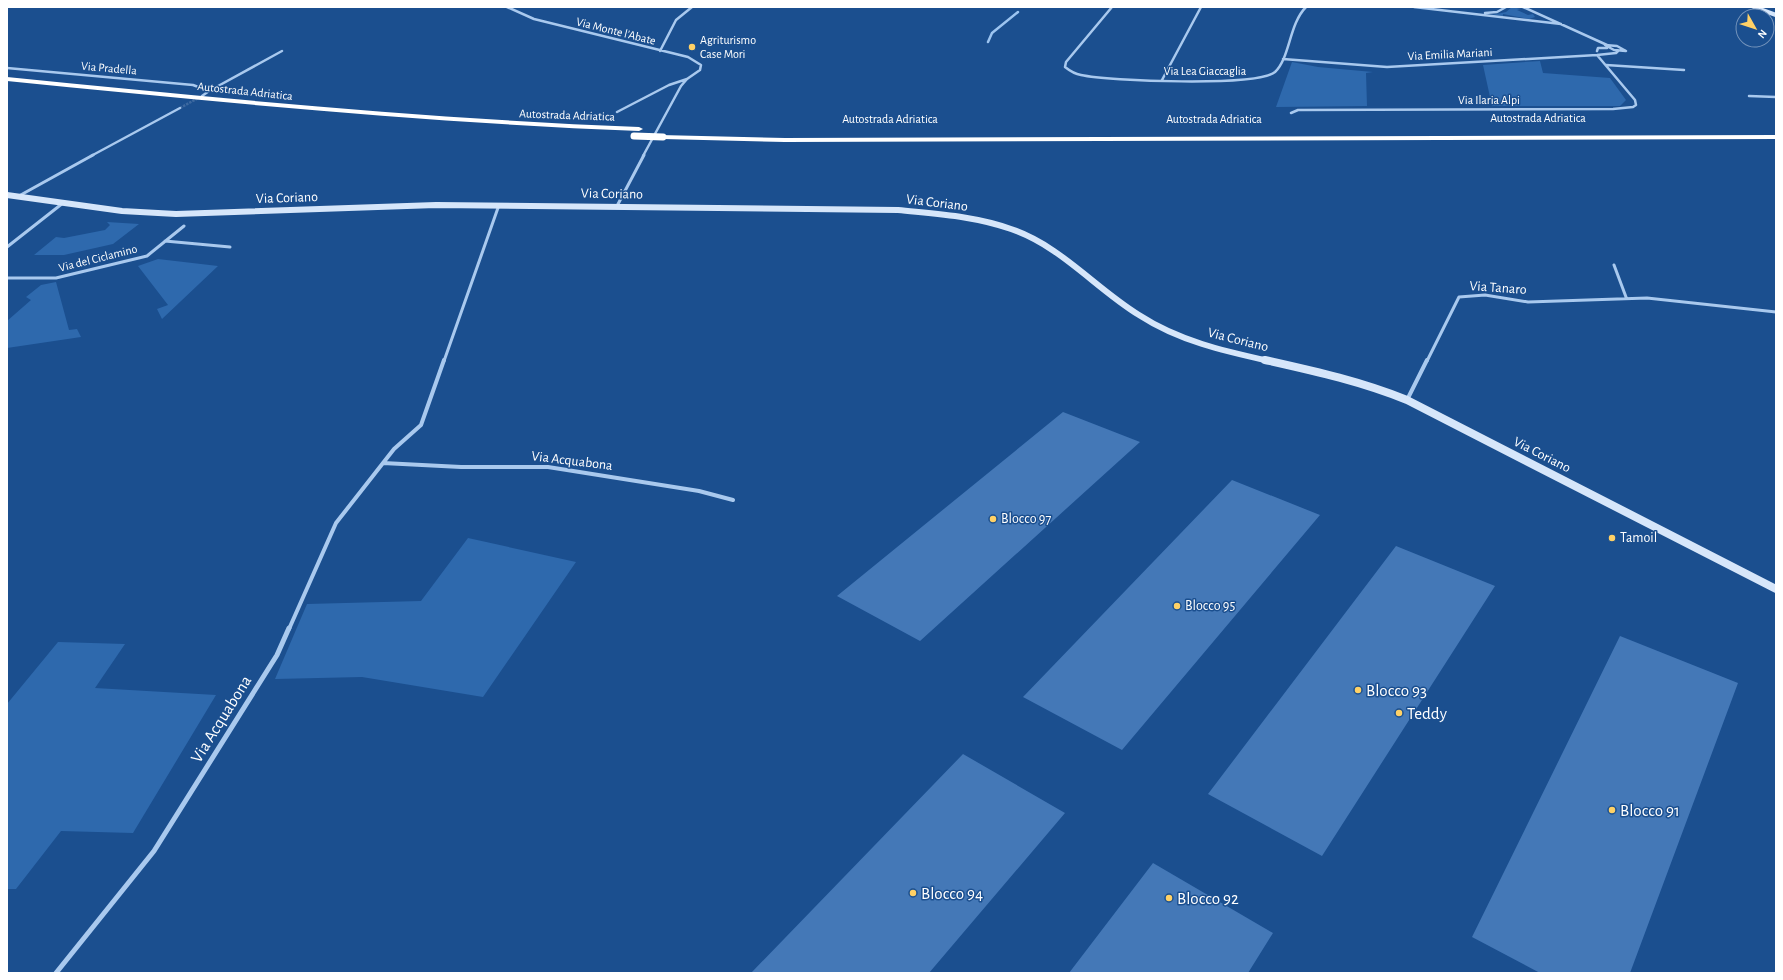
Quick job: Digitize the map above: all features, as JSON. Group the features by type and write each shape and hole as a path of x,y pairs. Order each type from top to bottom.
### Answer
{"highway":[{"name":"Autostrada Adriatica","path":"7,79 407,118 519,125 639,129 665,134 785,140 1776,137"},
{"name":"Autostrada Adriatica","path":"7,87 272,113"},
{"path":"480,130 495,131"},
{"name":"Autostrada Adriatica","path":"1040,131 1776,130"},
{"name":"Autostrada Adriatica","path":"518,132 634,136 804,131"}],"main road":[{"path":"1754,7 1776,15"},
{"name":"Via Coriano","path":"7,195 122,211 176,214 363,206 617,206 898,210 954,216 987,222 1012,230 1038,242 1071,263 1138,315 1171,333 1215,349 1334,375 1372,386 1407,400 1776,589"}],"street":[{"name":"Via Monte l'Abate","path":"507,7 534,20 688,57 701,65 700,70 687,79 681,86 617,206"},
{"path":"660,51 676,20 692,7"},
{"name":"Via Lea Giaccaglia","path":"1112,7 1066,62 1065,67 1074,73 1108,79 1233,81 1261,78 1269,76 1276,71 1283,59 1298,15 1306,7"},
{"path":"1162,80 1202,7"},
{"path":"1414,7 1561,24"},
{"path":"1473,14 1497,12 1506,7"},
{"path":"1523,7 1561,24 1607,46 1618,51 1626,50 1617,46 1607,46 1598,48 1597,53"},
{"name":"Via Emilia Mariani","path":"1283,59 1387,67 1616,53 1618,51"},
{"path":"202,96 209,90 282,52"},
{"name":"Via Ilaria Alpi","path":"1291,113 1298,110 1605,109 1633,107 1636,105 1634,100 1597,53"},
{"path":"1606,65 1684,70"},
{"name":"Via Pradella","path":"7,68 193,85 209,90"},
{"name":"Via Monte l'Abate","path":"617,112 669,85 687,79"},
{"path":"1749,96 1776,97"},
{"path":"17,197 180,108"},
{"path":"7,247 63,203"},
{"name":"Via Acquabona","path":"56,973 154,850 277,655 336,523 394,449 421,425 499,205"},
{"name":"Via del Ciclamino","path":"7,278 56,278 147,256 184,226"},
{"path":"165,241 230,248"},
{"path":"1614,265 1626,297"},
{"name":"Via Tanaro","path":"1407,400 1459,297 1469,294 1528,302 1626,297 1674,300 1776,312"},
{"name":"Via Acquabona","path":"383,463 461,467 548,466 699,491 733,500"}],"shaded area":[{"path":"1512,7 1521,9 1517,10 1528,15 1533,14 1535,17 1529,19 1503,14 1503,16 1492,15 1506,12"},
{"path":"1540,61 1543,73 1610,78 1626,100 1620,106 1492,106 1483,65"},
{"path":"1292,62 1318,67 1373,72 1366,73 1367,106 1276,107"},
{"path":"107,222 139,224 113,244 64,255 34,255 56,237 64,238 105,230 110,225"},
{"path":"158,259 218,266 162,319 157,309 168,305 138,266"},
{"path":"56,282 69,330 77,329 81,337 7,348 7,321 31,300 26,297 41,285"},
{"path":"468,538 576,562 483,697 362,677 275,679 307,604 421,601"},
{"path":"58,642 125,644 95,688 216,695 133,833 61,831 16,889 7,889 7,704"}],"building":[{"name":"Blocco 97","path":"1063,412 1140,442 920,641 837,596"},
{"name":"Blocco 95","path":"1232,480 1320,515 1122,750 1023,697"},
{"name":"Blocco 93","path":"1396,546 1495,586 1322,856 1208,794"},
{"name":"Blocco 91","path":"1620,636 1738,683 1630,973 1540,973 1472,937"},
{"name":"Blocco 94","path":"963,754 1065,813 929,973 751,973"},
{"name":"Blocco 92","path":"1153,863 1273,933 1248,973 1069,973"}],"waterway":[{"path":"988,42 992,33 1018,12"}],"tunnel":[{"path":"180,108 200,97"}],"place":[{"name":"Agriturismo Case Mori","path":"692,47"},
{"name":"Blocco 97","path":"993,519"},
{"name":"Tamoil","path":"1612,538"},
{"name":"Blocco 95","path":"1177,606"},
{"name":"Blocco 93","path":"1358,690"},
{"name":"Teddy","path":"1399,713"},
{"name":"Blocco 91","path":"1612,810"},
{"name":"Blocco 94","path":"913,893"},
{"name":"Blocco 92","path":"1169,898"}]}
